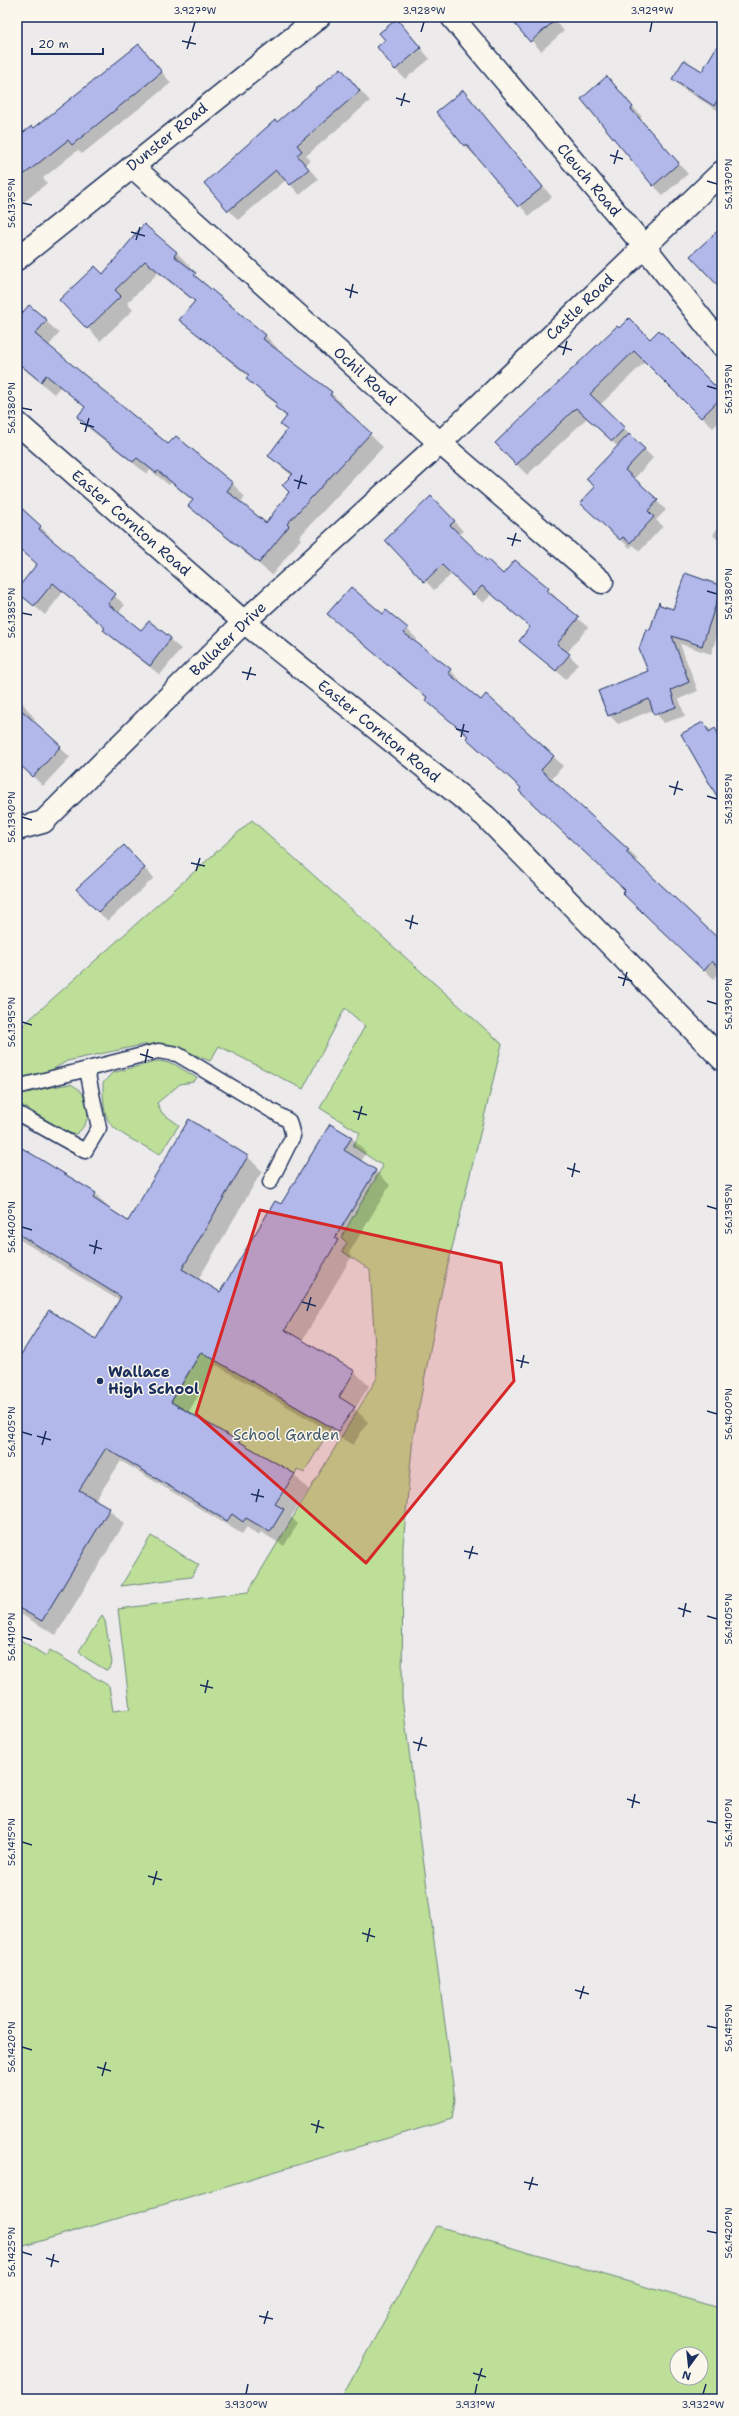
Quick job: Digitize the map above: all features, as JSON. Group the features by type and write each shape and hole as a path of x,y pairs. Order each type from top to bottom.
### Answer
{"street":[{"name":"Dunster Road","path":"17,259 319,17"},
{"name":"Cleuch Road","path":"452,17 644,246 722,345"},
{"name":"Ochil Road","path":"132,166 440,443 602,582"},
{"name":"Castle Road","path":"440,443 722,172"},
{"name":"Easter Cornton Road","path":"17,423 244,622 484,816 722,1059"},
{"name":"Ballater Drive","path":"17,824 21,828 43,822 244,622 440,443"}],"lane":[{"path":"17,1087 158,1051 177,1054 289,1121 292,1136 270,1182"},
{"path":"17,1113 85,1151 99,1128 87,1070"}],"highlighted area":[{"path":"260,1210 501,1263 514,1381 366,1563 196,1414"}],"green space":[{"path":"252,820 502,1044 442,1289 413,1437 403,1546 402,1698 455,2100 452,2119 17,2248 17,1638 46,1656 50,1650 109,1686 113,1711 130,1709 118,1609 248,1592 377,1378 370,1270 342,1251 347,1243 342,1238 344,1232 383,1166 353,1146 360,1133 320,1108 365,1026 345,1008 303,1089 219,1046 210,1061 168,1044 142,1045 67,1061 47,1073 17,1080 17,1024 20,1028"},
{"path":"159,1061 174,1064 197,1078 193,1082 180,1084 157,1103 162,1113 179,1125 160,1154 124,1135 111,1125 105,1112 103,1088 103,1083 112,1073"},
{"path":"70,1084 82,1093 88,1107 86,1122 76,1134 66,1133 17,1102 17,1095 35,1090"},
{"name":"School Garden","path":"201,1351 331,1427 304,1473 297,1469 295,1474 171,1402"},
{"path":"151,1536 199,1565 191,1577 121,1586"},
{"path":"102,1616 105,1621 112,1663 110,1668 106,1670 86,1658 79,1651"},
{"path":"437,2226 722,2309 722,2399 336,2399 342,2397"}],"building":[{"path":"509,17 559,17 530,42"},
{"path":"397,19 421,48 395,70 377,47 385,40 379,33"},
{"path":"722,38 722,93 714,106 672,79 684,60 702,71"},
{"path":"139,44 162,72 72,145 68,140 17,180 17,137 32,126 34,128"},
{"path":"341,68 360,91 297,145 302,151 297,155 309,169 290,185 276,170 228,211 204,183 275,120 277,122"},
{"path":"607,76 633,107 631,109 679,163 653,186 581,99"},
{"path":"463,90 543,187 518,207 466,144 464,146 436,112"},
{"path":"144,224 177,252 174,256 196,273 194,275 266,335 263,339 332,392 330,395 371,433 287,524 289,526 259,563 188,506 193,500 158,471 156,473 137,458 133,462 77,417 85,407 46,375 41,382 17,362 17,319 29,305 47,320 35,334 168,444 176,436 233,483 227,491 266,523 289,492 282,485 293,474 268,456 287,430 280,425 287,416 275,407 277,403 246,379 249,375 179,320 195,301 145,261 115,290 121,296 87,329 59,300 95,266 103,274"},
{"path":"722,227 722,290 690,256"},
{"path":"629,318 650,339 659,330 722,393 722,397 701,418 634,351 590,394 625,428 612,441 576,408 516,465 495,443 617,326 619,328"},
{"path":"629,434 645,449 625,470 658,500 648,511 654,517 630,543 623,537 620,540 580,503 595,487 586,479"},
{"path":"431,496 455,521 450,525 487,561 488,560 503,574 515,560 549,588 547,591 579,617 557,644 570,654 556,671 519,641 530,627 482,586 473,595 442,565 424,582 385,540"},
{"path":"17,504 41,526 39,529 116,594 108,604 141,630 149,621 171,638 150,666 103,630 105,628 53,583 34,606 17,592 17,589 37,564 20,549 17,552"},
{"path":"685,573 722,586 702,646 672,636 689,682 671,690 676,707 654,715 649,699 608,716 598,691 648,671 639,649 646,629 650,630 659,602 660,605 673,609"},
{"path":"351,587 383,614 386,610 408,628 404,633 451,669 448,673 481,700 486,694 554,756 541,770 629,850 626,852 722,942 722,971 712,961 704,971 622,893 625,890 519,791 521,788 466,738 468,736 425,700 427,697 327,614"},
{"path":"17,706 61,746 33,777 17,762"},
{"path":"703,722 709,732 715,728 722,741 722,805 681,734"},
{"path":"124,845 145,868 98,912 76,889"},
{"name":"Wallace High School","path":"189,1119 248,1156 182,1269 220,1292 275,1201 281,1204 330,1124 352,1137 344,1150 376,1170 335,1238 338,1240 285,1330 355,1371 339,1397 355,1407 338,1431 201,1352 171,1402 295,1474 275,1504 284,1509 270,1532 246,1518 243,1522 232,1514 227,1521 106,1448 79,1490 110,1508 42,1621 17,1607 17,1361 49,1310 96,1339 121,1297 17,1233 17,1145 96,1193 93,1198 128,1221"}],"place":[{"name":"Wallace High School","path":"100,1381"}]}
